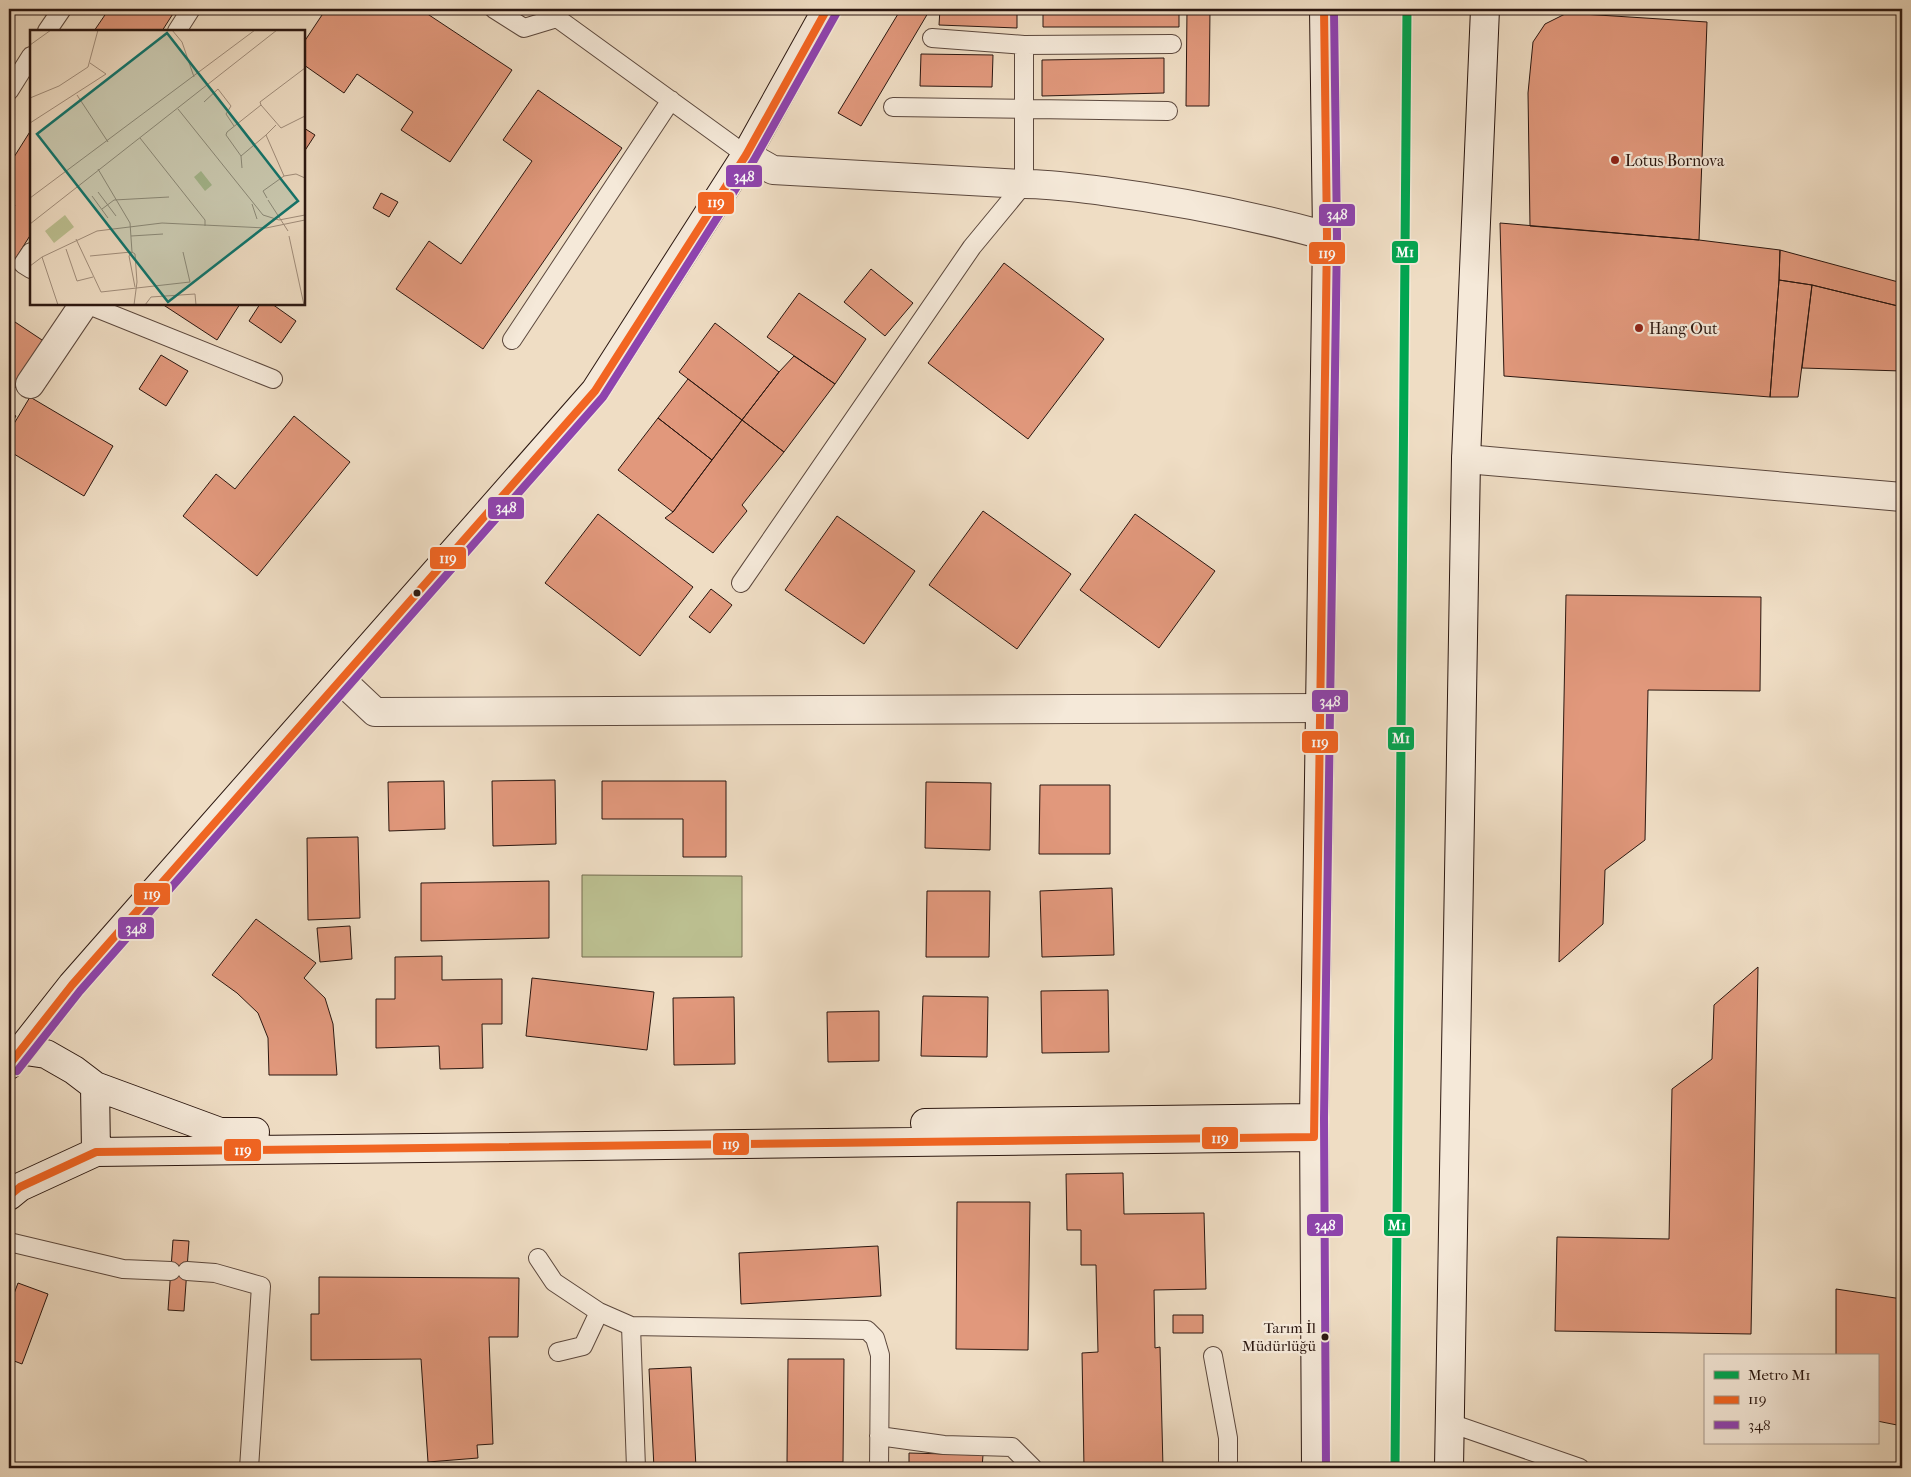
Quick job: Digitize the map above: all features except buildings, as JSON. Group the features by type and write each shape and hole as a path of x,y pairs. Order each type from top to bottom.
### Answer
{"street":[{"path":"14,1058 78,978 595,392 746,154 827,9"},
{"path":"1316,1468 1314,1128 1327,236 1324,9"},
{"path":"1449,1468 1466,459 1485,9"},
{"path":"746,154 773,170 1043,184 1140,196 1264,219 1327,236"},
{"path":"30,384 84,305"},
{"path":"1466,459 1902,497"},
{"path":"341,680 375,712 1320,708"},
{"path":"14,1058 46,1054 74,1070 95,1086 220,1132 1314,1128"},
{"path":"95,1086 96,1152"},
{"path":"12,1189 96,1152 1314,1128"}],"lane":[{"path":"48,30 62,9"},
{"path":"177,30 191,9"},
{"path":"494,9 524,28 560,14 671,100 746,154"},
{"path":"932,38 1024,45 1172,44"},
{"path":"740,584 972,247 1024,184 1024,45"},
{"path":"9,91 30,58"},
{"path":"512,340 671,100"},
{"path":"893,107 1168,111"},
{"path":"30,254 23,264 30,268"},
{"path":"88,305 273,379"},
{"path":"9,1242 123,1269 214,1273 261,1286 250,1468"},
{"path":"538,1258 554,1282 598,1312 631,1326 867,1330 875,1338 880,1355 879,1468"},
{"path":"558,1352 583,1346 598,1312"},
{"path":"631,1326 636,1468"},
{"path":"1213,1356 1228,1438 1228,1468"},
{"path":"1450,1423 1580,1468"},
{"path":"880,1436 944,1445 1012,1447 1033,1468"}],"green space":[{"path":"582,875 742,876 742,957 582,957"}],"metro line":[{"name":"M1","path":"1395,1468 1407,9"}],"transit line":[{"name":"119","path":"9,1065 72,985 595,391 746,155 827,9"},
{"name":"119","path":"9,1196 20,1187 96,1152 1314,1137 1327,236 1324,9"},
{"name":"348","path":"1326,1468 1324,1118 1337,236 1334,9"},
{"name":"348","path":"17,1071 80,991 603,397 754,160 836,14"}],"place":[{"name":"Lotus Bornova","path":"1615,160"},
{"name":"Hang Out","path":"1639,328"},
{"name":"Tarım İl Müdürlüğü","path":"1325,1337"}]}
